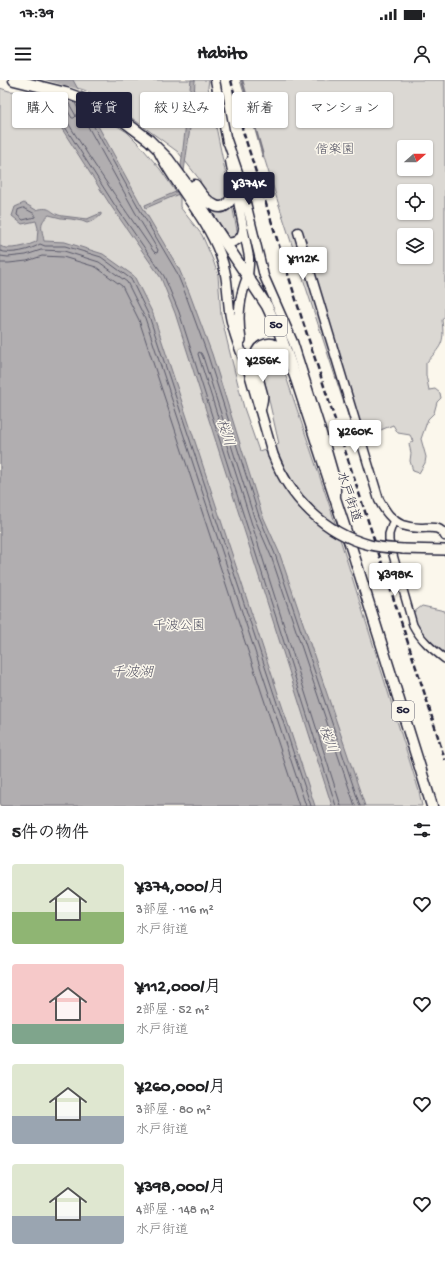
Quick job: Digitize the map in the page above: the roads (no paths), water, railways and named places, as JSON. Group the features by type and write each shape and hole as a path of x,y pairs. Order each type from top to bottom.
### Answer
{"main road":[{"name":"水戸街道","path":"19,81 66,93 102,108 125,122 158,148 187,185 267,306 280,334 336,499 432,806"},
{"path":"158,148 167,168 200,214 211,232 216,244 225,270 231,317 237,343 246,364 273,455 290,489 307,509 324,524 362,543 387,548 445,550"},
{"path":"168,159 182,167 201,195 214,206 222,207 230,202 235,189"},
{"path":"246,364 238,316 243,288 248,276"},
{"path":"260,410 262,396 256,372 255,362 257,350 267,344 278,346 282,352 288,369 296,379"}],"street":[{"path":"215,80 249,257 248,276"},
{"path":"226,137 240,178 264,276 293,342 321,430 336,482 336,499"},
{"path":"225,242 233,243 239,239 243,231 243,226"},
{"path":"298,232 379,500 385,512 403,525 412,528 436,527 441,529 445,536"},
{"path":"394,519 389,534 389,541 413,625 426,644 445,659"}],"water":[{"name":"桜川","path":"33,80 73,80 80,92 76,92 76,128 99,128 143,208 179,269 212,354 262,514 279,552 365,806 332,806 175,313 161,278 111,206 61,128 68,128 68,92 40,92"},
{"path":"191,80 195,80 194,92 190,92"},
{"path":"185,128 190,128 181,193 146,208 145,205 178,191"},
{"name":"千波湖","path":"24,203 36,210 48,209 55,214 63,216 87,219 101,213 101,215 95,220 87,223 49,215 42,223 44,241 65,242 103,254 134,276 153,314 315,806 0,806 0,246 8,248 18,247 29,245 37,241 38,228 36,221 22,224 12,216 15,207"}],"waterway":[{"path":"242,80 263,156"}],"railway":[{"path":"231,80 243,131 303,322 445,760"}],"park label":[{"name":"偕楽園","path":"335,150"},
{"name":"千波公園","path":"179,626"}]}
